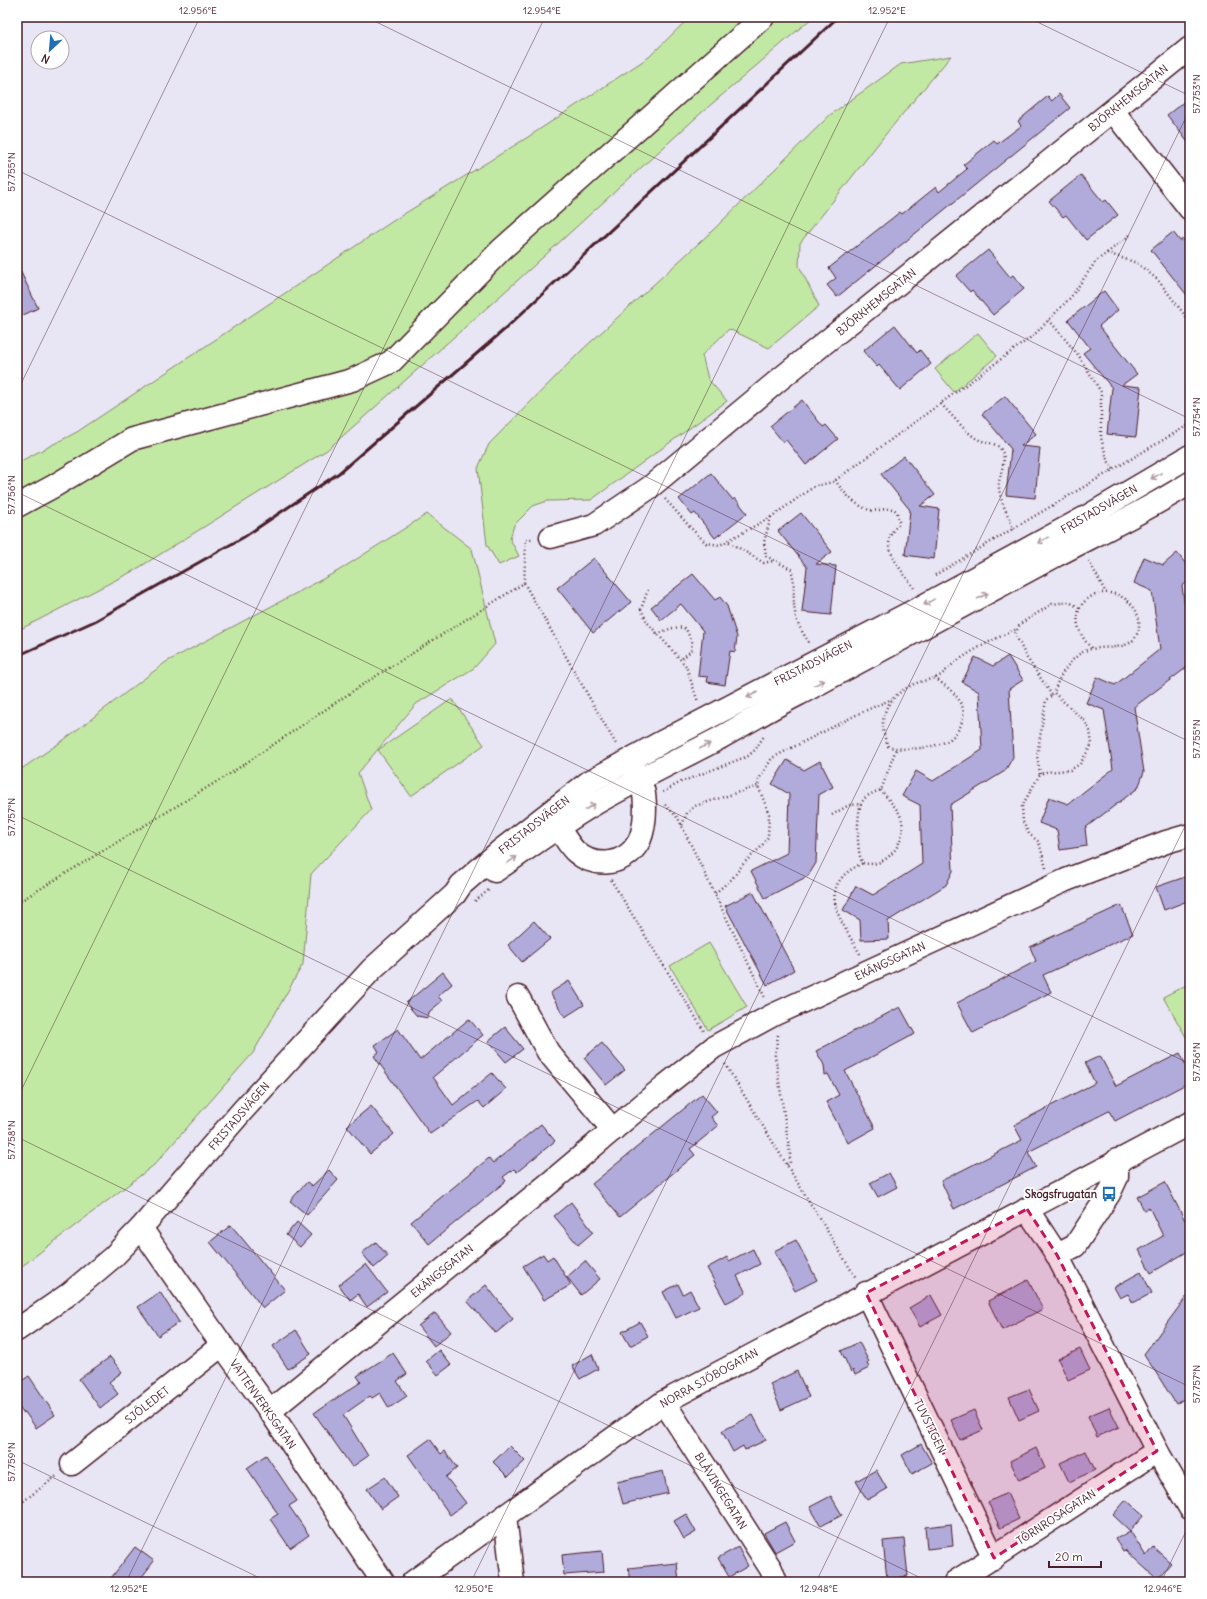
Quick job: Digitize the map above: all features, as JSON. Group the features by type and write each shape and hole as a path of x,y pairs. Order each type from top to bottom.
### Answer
{"street":[{"path":"17,506 54,486 132,439 352,380 391,362 502,249 763,17"},
{"name":"BJÖRKHEMSGATAN","path":"551,537 594,526 653,485 780,379 1190,48"},
{"path":"1113,110 1190,209"},
{"name":"FRISTADSVÄGEN","path":"463,900 461,885 528,827 589,782 623,753 920,607 1088,516 1190,456"},
{"name":"FRISTADSVÄGEN","path":"17,1330 68,1294 113,1257 141,1228 328,1015 372,969 463,900 468,891 558,828 647,791 718,739 798,694 986,595 1053,557 1097,536 1128,517 1156,504 1190,483"},
{"path":"558,828 576,852 590,860 607,863 625,858 638,843 641,833 647,791 623,753"},
{"name":"EKÄNGSGATAN","path":"270,1411 340,1356 714,1047 773,1016 1050,888 1166,842 1190,835"},
{"path":"518,997 548,1052 613,1130"},
{"name":"NORRA SJÖBOGATAN","path":"412,1582 664,1402 1190,1123"},
{"path":"1057,1255 1075,1246 1105,1200 1117,1177 1118,1160"},
{"path":"1027,1209 1057,1255 1157,1451 1190,1508"},
{"name":"VATTENVERKSGATAN","path":"141,1228 222,1345 270,1411 383,1582"},
{"name":"TUVSTIGEN","path":"866,1294 994,1558"},
{"name":"SJÖLEDET","path":"72,1464 222,1345"},
{"name":"BLÅVINGEGATAN","path":"664,1402 771,1569 776,1582"},
{"name":"TÖRNROSAGATAN","path":"955,1582 1157,1451"},
{"path":"505,1516 513,1582"}],"path":[{"path":"653,485 692,530 706,543 720,545 728,541 771,517 816,486 835,480 1034,335 1071,297 1096,261 1130,235"},
{"path":"1108,253 1137,263 1152,276 1177,303 1190,322"},
{"path":"1049,320 1079,356 1101,392 1101,438 1107,459 1114,470"},
{"path":"941,404 973,437 983,443 994,444 1003,454 1004,464 999,482 1000,497 1010,517 1013,530"},
{"path":"933,576 1190,424"},
{"path":"835,480 844,493 857,504 871,510 891,508 895,511 899,518 899,524 891,534 888,545 892,554 914,588"},
{"path":"771,517 764,542 766,556 773,561 791,569 794,579 794,612 797,623 810,644 815,641"},
{"path":"551,537 526,539 524,583 623,753"},
{"path":"728,541 764,563 773,561"},
{"path":"1089,561 1106,593"},
{"path":"17,903 231,772 365,683 524,583"},
{"path":"909,591 920,584"},
{"path":"648,590 641,610 647,622 686,666 699,704"},
{"path":"1050,888 1044,856 1039,842 1028,834 1023,822 1022,806 1040,774 1037,756 1046,700 1053,694 1067,667 1081,653 1092,649 1128,645 1134,638 1139,629 1139,619 1136,610 1129,602 1120,596 1106,593 1099,594 1090,598 1078,611 1077,620 1079,631 1082,639 1092,649"},
{"path":"1040,774 1070,770 1080,764 1092,744 1090,731 1085,721 1053,694 1015,634 1020,624 1052,604 1069,602 1080,608"},
{"path":"657,634 672,628 679,627 686,629 692,642 691,651 680,660"},
{"path":"935,678 950,690 962,707 963,719 959,728 948,740 919,747 896,749 888,746 884,738 882,722 886,707 896,694 916,683 935,678 956,661 990,640 1017,629"},
{"path":"714,893 732,879 744,863 761,847 768,837 769,814 758,786 759,779 772,758 860,712 892,699"},
{"path":"863,863 859,854 859,822 861,804 868,795 881,790 896,749"},
{"path":"647,791 682,782"},
{"path":"682,826 687,813 695,806 758,786"},
{"path":"869,971 839,918 835,903 834,891 838,881 847,870 863,863 868,864 888,859 895,850 901,836 902,825 899,813 881,790"},
{"path":"647,791 673,811 678,818 773,1016 778,1033 775,1055 790,1154 790,1163 787,1165"},
{"path":"832,815 849,805 861,804"},
{"path":"607,863 612,883 866,1294"},
{"path":"463,900 492,888"},
{"path":"17,1506 72,1464"}],"highlighted area":[{"path":"1027,1209 1057,1255 1157,1451 994,1558 866,1293"}],"green space":[{"path":"690,17 813,17 700,114 518,280 327,450 135,570 17,631 17,463 77,432 396,219 528,137 649,57"},
{"path":"951,56 885,135 800,243 799,266 819,306 769,348 729,329 702,355 708,379 727,401 591,500 547,501 533,506 514,525 510,539 519,556 499,565 487,545 478,468 489,444 582,350 711,232 830,115 901,64"},
{"path":"978,333 997,356 954,392 935,369"},
{"path":"427,514 472,549 495,644 474,668 416,704 358,773 371,810 311,874 303,964 253,1053 154,1165 17,1270 17,772 61,742 166,662 338,571"},
{"path":"452,699 484,745 411,796 378,750"},
{"path":"709,943 747,1007 708,1030 670,966"},
{"path":"1190,983 1190,1044 1163,997"}],"building":[{"path":"1059,94 1070,108 837,297 827,285 836,278 829,268 900,212 902,214 936,187 939,192 967,169 963,165 994,140 997,144 1021,126 1018,121 1048,96 1052,101"},
{"path":"1190,97 1190,145 1167,115"},
{"path":"1081,175 1103,202 1106,200 1118,215 1086,240 1066,215 1063,217 1049,201"},
{"path":"1173,232 1180,241 1183,239 1190,253 1190,299 1151,250"},
{"path":"988,250 1010,277 1013,275 1024,289 993,315 972,290 970,292 956,276"},
{"path":"17,264 38,308 17,318"},
{"path":"1104,291 1118,310 1099,326 1137,374 1122,385 1141,387 1136,437 1107,434 1112,388 1083,353 1090,348 1068,320"},
{"path":"895,325 917,353 920,350 931,364 900,390 879,365 877,367 863,351"},
{"path":"1005,396 1036,434 1021,446 1040,448 1035,498 1006,495 1011,449 982,414"},
{"path":"802,400 823,427 826,425 838,439 806,465 786,440 783,442 770,426"},
{"path":"904,456 935,495 920,506 939,509 934,559 905,555 910,510 881,474"},
{"path":"711,473 733,500 735,498 747,513 715,538 695,513 692,515 679,499"},
{"path":"801,513 832,552 816,564 836,566 831,615 802,612 807,567 778,531"},
{"path":"1177,553 1190,569 1190,580 1182,586 1190,642 1190,657 1186,668 1134,707 1144,772 1138,788 1085,828 1087,846 1060,850 1057,830 1039,823 1049,797 1068,804 1113,769 1104,710 1086,703 1097,677 1115,685 1160,649 1152,591 1134,583 1144,557 1163,565"},
{"path":"594,558 631,602 593,633 557,588"},
{"path":"693,574 715,600 720,597 727,606 737,637 735,652 730,651 725,685 707,682 708,677 698,676 703,631 681,604 661,620 651,607"},
{"path":"1008,656 1023,680 1009,689 1013,757 1005,771 950,805 953,871 946,885 888,921 889,939 861,940 860,920 843,910 856,886 873,895 922,864 920,805 902,796 916,771 933,781 982,750 979,692 962,682 975,657 993,666"},
{"path":"787,760 804,770 820,761 833,787 819,794 816,863 808,876 765,898 751,871 787,853 789,794 772,784"},
{"path":"1185,877 1190,891 1190,900 1164,910 1156,887"},
{"path":"753,892 794,970 767,985 725,906"},
{"path":"1121,905 1133,934 1043,975 1051,992 973,1033 957,1003 1036,961 1030,947"},
{"path":"534,921 550,939 522,962 508,945"},
{"path":"443,972 452,984 438,996 442,1001 429,1012 428,1018 417,1016 406,1003"},
{"path":"569,981 584,1005 565,1017 550,993"},
{"path":"900,1007 915,1034 845,1071 875,1128 848,1143 826,1102 839,1095 828,1074 825,1075 824,1065 816,1051"},
{"path":"469,1019 483,1035 433,1077 453,1105 492,1073 506,1089 484,1108 478,1101 430,1134 374,1056 379,1052 375,1045 398,1029 420,1060"},
{"path":"505,1027 523,1049 506,1062 488,1041"},
{"path":"602,1043 625,1070 606,1085 584,1058"},
{"path":"1180,1053 1190,1074 1190,1082 1115,1121 1109,1111 1028,1152 1036,1167 954,1209 941,1181 1022,1140 1014,1125 1095,1083 1085,1063 1100,1056 1116,1086"},
{"path":"702,1094 717,1112 711,1117 718,1126 690,1149 695,1155 620,1217 592,1184"},
{"path":"371,1106 394,1134 370,1154 347,1126"},
{"path":"541,1124 555,1141 517,1172 514,1169 503,1177 506,1181 429,1244 411,1222 489,1158 493,1163"},
{"path":"329,1170 338,1180 307,1215 290,1201 307,1182 312,1186"},
{"path":"889,1173 897,1187 878,1197 870,1183"},
{"path":"1165,1182 1190,1230 1190,1250 1151,1273 1139,1250 1163,1236 1149,1207 1144,1210 1137,1197"},
{"path":"571,1202 593,1232 578,1245 554,1216"},
{"path":"297,1222 311,1235 300,1247 286,1235"},
{"path":"231,1225 285,1290 263,1308 210,1242"},
{"path":"796,1240 817,1280 795,1291 774,1251"},
{"path":"376,1242 388,1256 374,1268 362,1253"},
{"path":"753,1249 760,1264 737,1276 746,1293 726,1303 707,1268 727,1257 729,1261"},
{"path":"543,1254 547,1260 553,1256 571,1285 544,1300 523,1266"},
{"path":"585,1261 600,1279 581,1295 567,1277"},
{"path":"366,1264 387,1292 367,1307 358,1294 350,1300 339,1285"},
{"path":"1141,1272 1152,1293 1133,1303 1128,1294 1120,1298 1114,1287"},
{"path":"1028,1280 1043,1309 1002,1330 988,1301"},
{"path":"678,1284 683,1294 690,1290 699,1307 676,1318 663,1292"},
{"path":"486,1285 513,1319 496,1333 467,1301"},
{"path":"160,1292 179,1322 158,1336 138,1307"},
{"path":"1190,1292 1190,1395 1176,1404 1144,1354"},
{"path":"931,1295 942,1315 920,1327 909,1308"},
{"path":"435,1313 451,1332 434,1346 418,1326"},
{"path":"640,1322 648,1336 630,1346 622,1332"},
{"path":"296,1330 311,1354 288,1369 273,1346"},
{"path":"859,1342 869,1362 867,1363 869,1368 855,1375 853,1370 851,1372 841,1351"},
{"path":"1080,1349 1090,1370 1068,1380 1058,1359"},
{"path":"439,1350 451,1365 438,1375 426,1361"},
{"path":"393,1353 407,1374 397,1381 407,1396 389,1408 380,1393 372,1398 370,1396 343,1415 368,1456 352,1467 314,1413 361,1382 357,1376"},
{"path":"592,1354 598,1369 580,1379 572,1366"},
{"path":"110,1357 122,1372 109,1382 118,1394 100,1408 79,1379"},
{"path":"797,1371 809,1397 781,1410 770,1384"},
{"path":"29,1376 55,1415 36,1428 25,1412 23,1413 17,1404 17,1384"},
{"path":"1029,1389 1039,1411 1019,1420 1009,1397"},
{"path":"1109,1407 1119,1427 1097,1437 1088,1416"},
{"path":"974,1410 983,1430 960,1440 951,1420"},
{"path":"753,1415 766,1440 745,1450 743,1446 733,1452 722,1431"},
{"path":"430,1439 441,1454 445,1451 457,1468 446,1477 466,1503 450,1515 408,1455"},
{"path":"921,1444 932,1463 912,1474 902,1455"},
{"path":"510,1446 525,1461 508,1477 493,1462"},
{"path":"1036,1448 1045,1468 1019,1480 1010,1461"},
{"path":"1086,1451 1095,1470 1069,1482 1060,1463"},
{"path":"266,1455 297,1501 289,1506 309,1535 290,1548 270,1519 278,1514 247,1468"},
{"path":"876,1470 887,1489 867,1500 856,1481"},
{"path":"663,1471 668,1493 623,1504 617,1482"},
{"path":"385,1477 398,1497 381,1509 367,1489"},
{"path":"1007,1493 1019,1519 1000,1528 988,1502"},
{"path":"831,1496 842,1515 821,1526 810,1507"},
{"path":"1126,1500 1144,1515 1130,1531 1113,1515"},
{"path":"686,1514 696,1532 684,1539 674,1521"},
{"path":"785,1522 795,1541 775,1552 764,1533"},
{"path":"951,1524 953,1546 927,1549 925,1527"},
{"path":"1130,1531 1146,1556 1153,1547 1171,1563 1157,1579 1125,1550 1123,1551 1116,1539"},
{"path":"904,1539 908,1576 887,1579 883,1541"},
{"path":"135,1547 154,1561 138,1582 108,1582"},
{"path":"738,1547 748,1566 729,1577 718,1558"},
{"path":"602,1551 604,1572 564,1575 562,1555"},
{"path":"677,1563 679,1582 630,1582 628,1568"}],"railway":[{"path":"17,656 95,621 244,537 339,473 504,330 838,17"}],"place":[{"name":"Skogsfrugatan","path":"1109,1194"}]}
